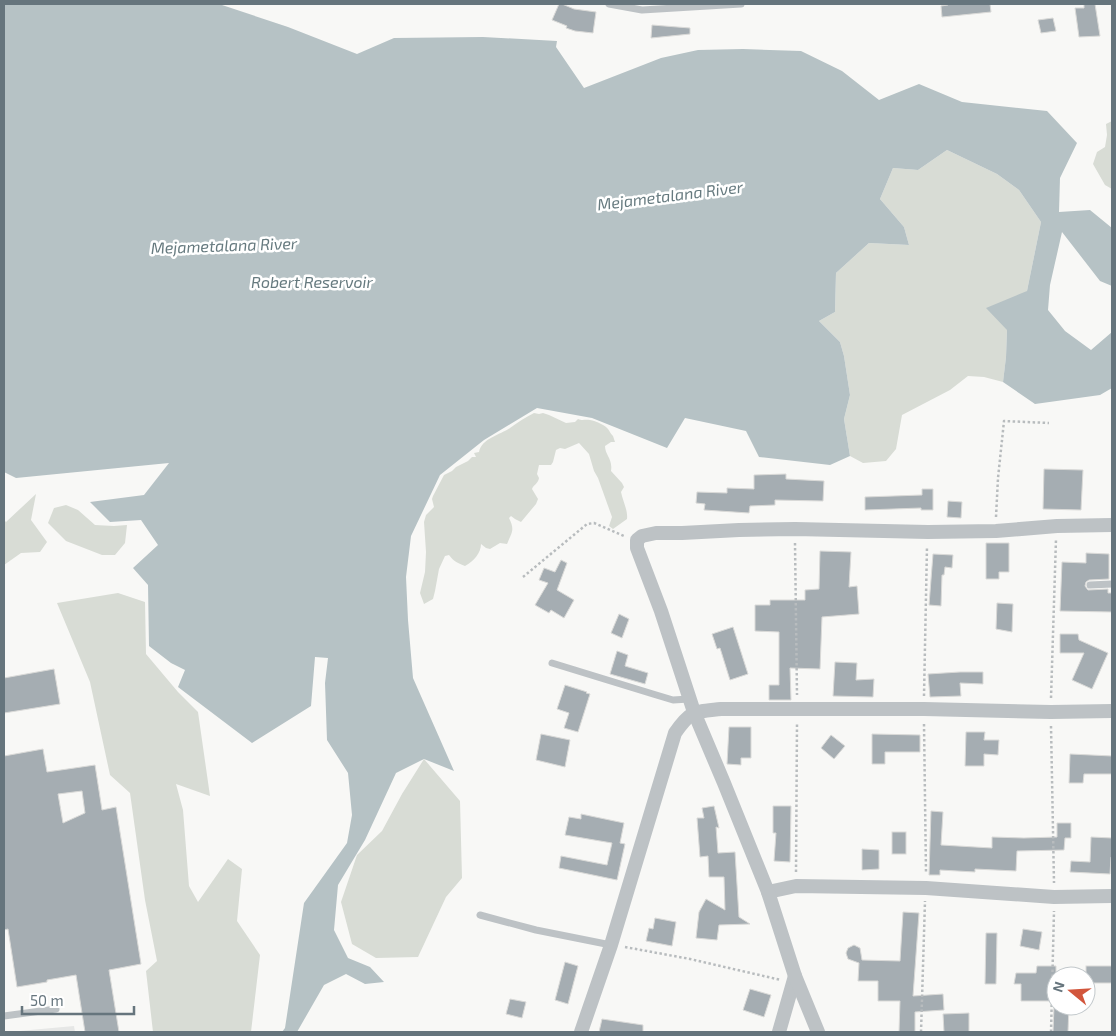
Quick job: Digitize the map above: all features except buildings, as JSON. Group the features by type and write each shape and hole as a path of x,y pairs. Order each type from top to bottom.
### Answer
{"street":[{"path":"818,1032 794,979 768,892 689,699 661,612 637,548 637,540 642,536 656,533 739,530 795,529 928,532 996,531 1056,526 1112,525"},
{"path":"581,1032 611,945 675,733 684,720 694,712 721,709 1112,711"},
{"path":"768,892 796,886 926,888 1054,897 1112,896"},
{"path":"779,1032 794,979"}],"lane":[{"path":"609,4 642,10 741,4"},
{"path":"1090,585 1112,584"},
{"path":"552,663 673,700 689,699"},
{"path":"480,915 536,930 611,945"},
{"path":"4,1016 56,1009"}],"path":[{"path":"996,531 998,478 1004,422 1049,422"},
{"path":"523,578 587,524 594,523 617,534 637,540"},
{"path":"1051,1032 1054,897 1051,712 1056,526"},
{"path":"922,1032 926,888 924,709 928,532"},
{"path":"611,945 682,958 772,978 794,979"}],"shaded area":[{"path":"1112,121 1112,189 1105,185 1093,164 1097,152 1105,147 1106,124"},
{"path":"947,150 997,174 1019,190 1041,222 1027,291 1007,330 1003,382 984,377 968,376 950,390 902,415 896,449 886,461 863,463 850,456 844,419 850,395 840,342 819,321 835,312 836,273 869,243 909,245 904,227 880,199 893,168 918,170"},
{"path":"534,413 543,413 566,423 575,422 578,419 588,420 603,425 608,429 615,442 605,446 605,449 611,463 611,471 624,487 621,492 627,519 613,529 609,526 612,517 589,454 579,443 565,449 560,448 556,450 551,465 539,465 537,474 539,478 532,489 538,499 536,504 521,522 511,516 509,518 512,531 507,544 500,543 490,549 481,544 480,551 465,566 454,561 449,555 445,556 439,569 433,599 424,604 420,593 425,572 424,522 426,515 434,507 432,499 444,475 472,457 476,457 474,453 479,452 487,440"},
{"path":"36,494 31,520 47,542 40,552 21,553 4,565 4,520 6,522"},
{"path":"66,505 78,510 95,525 127,525 125,543 115,555 102,555 66,541 48,523 54,508"},
{"path":"118,593 145,602 146,654 178,692 198,712 210,796 176,784 183,810 189,886 198,902 228,859 242,869 237,921 260,955 251,1032 153,1032 146,971 157,961 145,900 130,793 110,775 90,682 57,603"},
{"path":"424,759 460,801 462,878 446,897 418,957 376,958 352,944 341,902 357,855 382,831"},
{"path":"74,1026 75,1032 8,1032"}],"water":[{"name":"Robert Reservoir","path":"4,4 219,4 288,27 357,54 394,38 483,37 557,41 556,47 584,88 661,58 698,50 801,51 842,71 879,100 919,84 962,102 1047,111 1077,143 1060,178 1059,212 1090,210 1112,228 1112,286 1100,281 1062,232 1050,285 1048,310 1065,331 1091,350 1112,332 1112,388 1100,395 1035,404 1003,382 1007,330 986,308 1027,291 1041,222 1019,190 997,174 947,150 918,170 893,168 880,199 904,227 909,245 869,243 836,273 835,312 819,321 840,342 844,356 850,395 844,419 850,456 830,465 759,457 746,431 685,418 667,448 592,418 537,408 484,440 440,475 411,536 406,577 413,678 454,771 424,759 396,773 365,840 338,885 334,930 348,958 370,967 384,982 365,984 346,974 324,985 297,1032 282,1032 285,1028 304,903 347,843 352,815 348,773 327,740 325,683 328,658 315,657 311,706 252,743 178,687 185,670 171,663 149,646 148,585 133,568 158,545 141,520 110,522 90,502 144,495 169,463 16,478 4,472"}],"water label":[{"name":"Mejametalana River","path":"670,195"},
{"name":"Mejametalana River","path":"224,245"}]}
